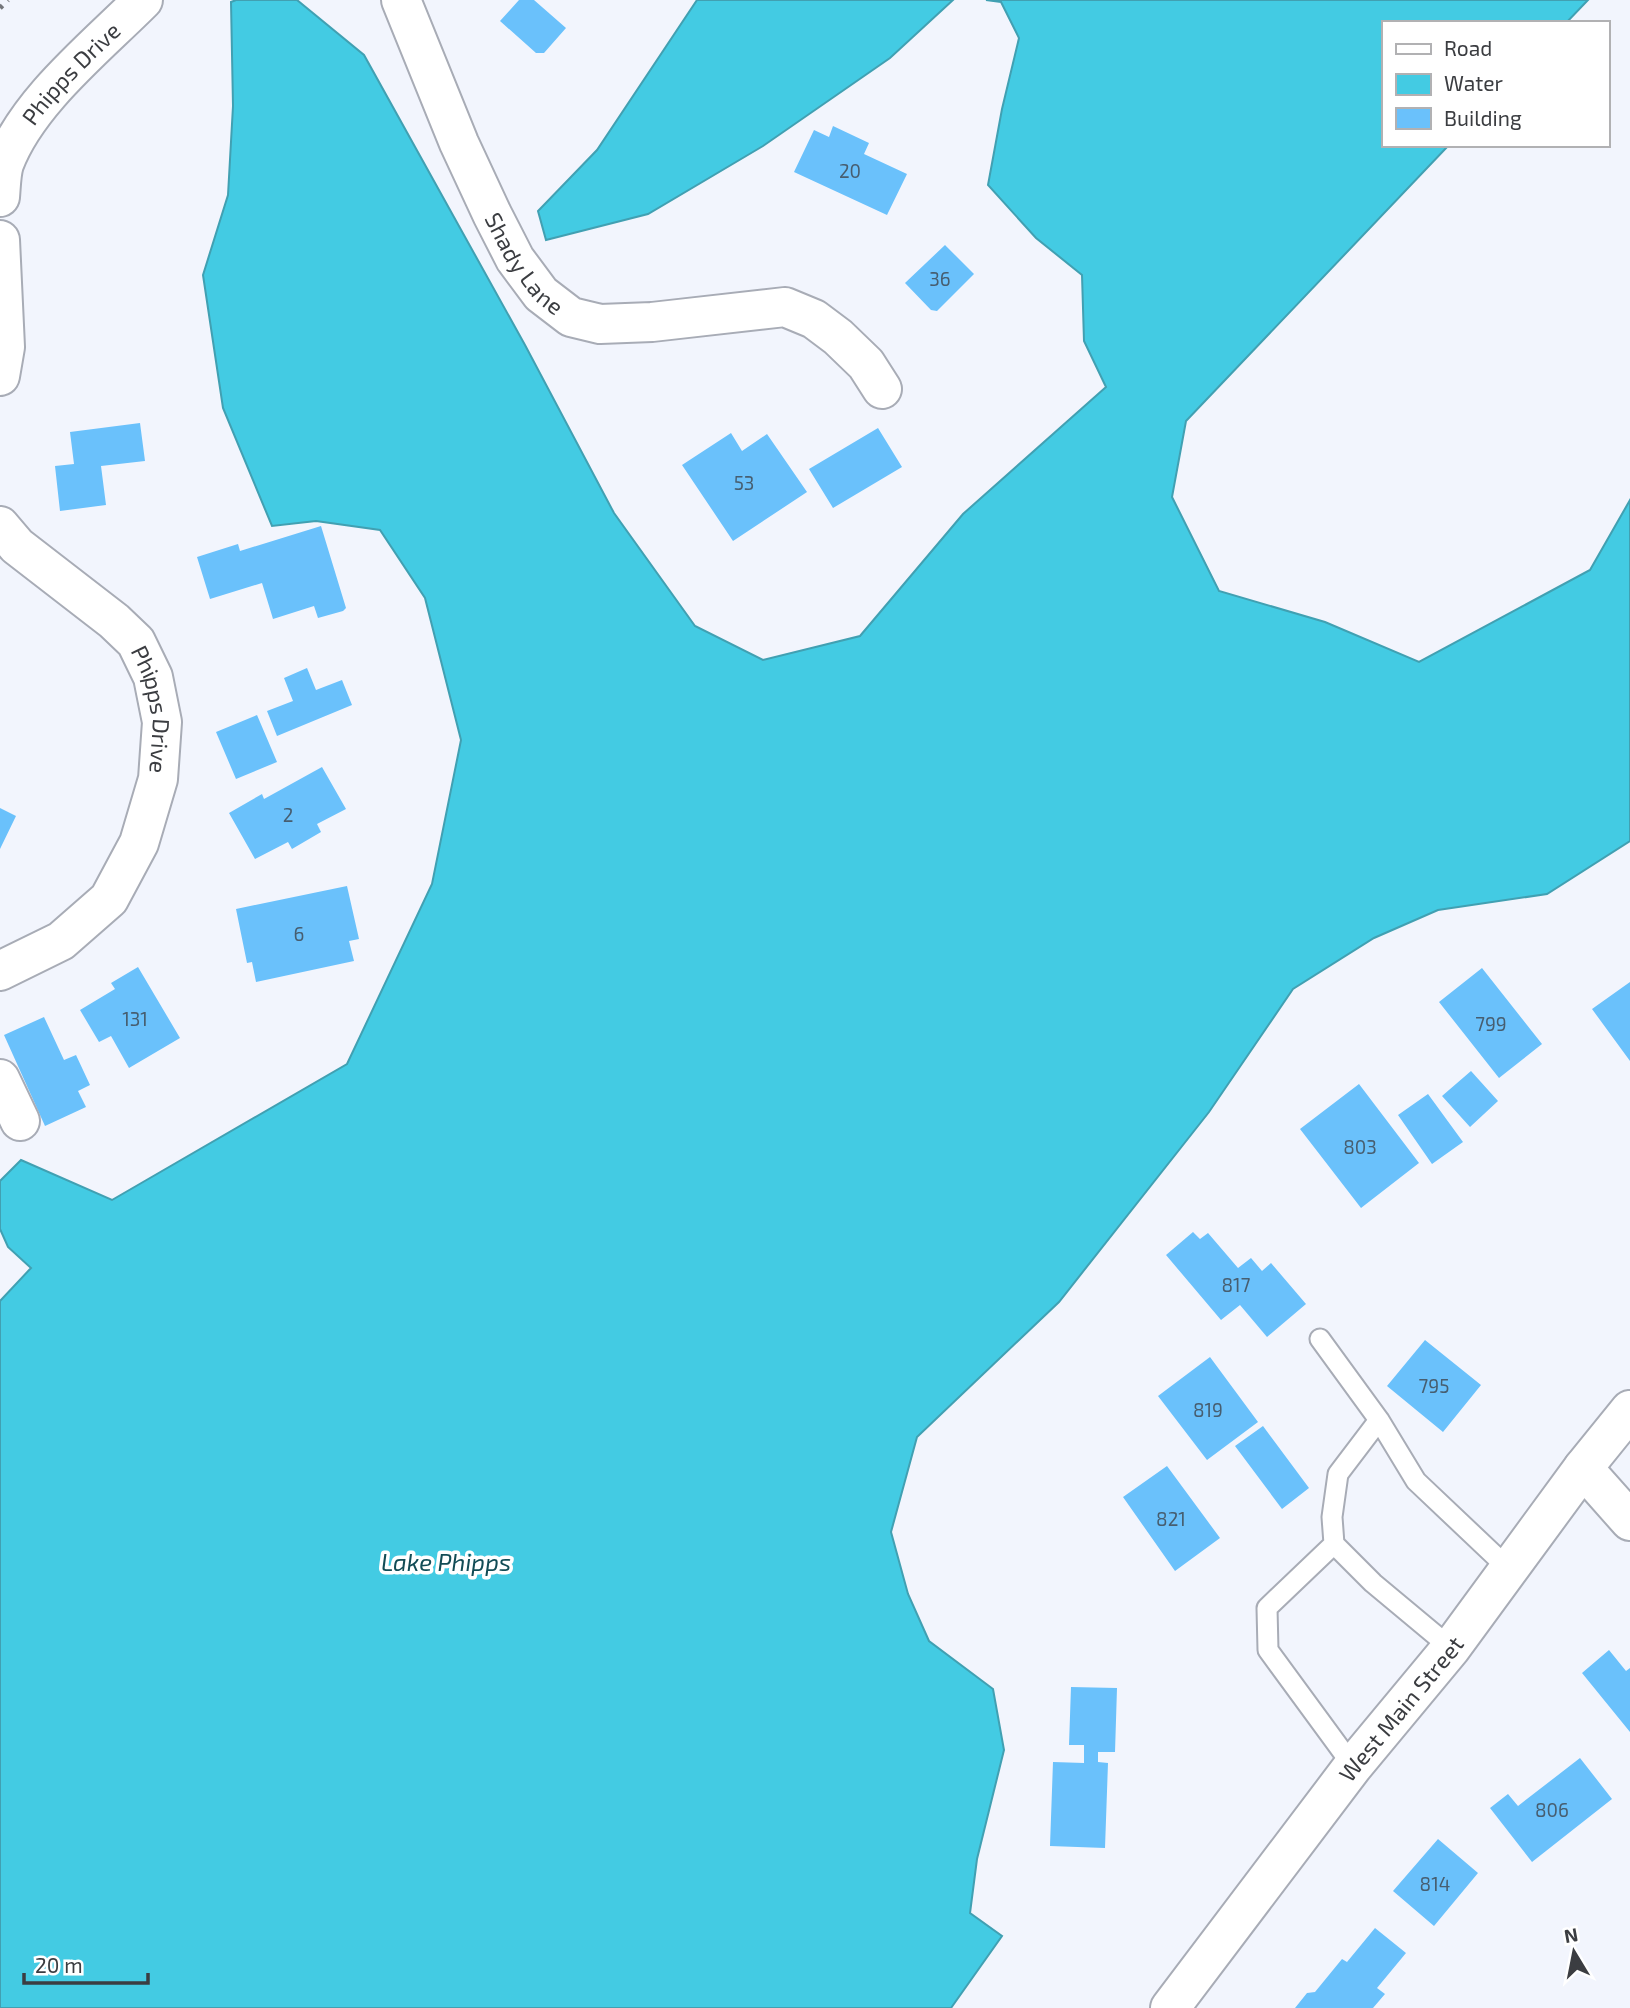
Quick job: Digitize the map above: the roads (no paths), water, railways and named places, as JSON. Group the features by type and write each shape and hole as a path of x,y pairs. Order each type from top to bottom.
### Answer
{"street":[{"name":"Phipps Drive","path":"0,197 3,167 21,129 50,94 143,0"},
{"name":"Shady Lane","path":"401,0 459,143 492,214 514,259 541,294 571,317 600,324 785,307 814,319 838,337 866,364 883,389"},
{"path":"0,240 5,347 0,376"},
{"name":"Phipps Drive","path":"0,526 17,545 114,621 136,642 153,677 162,722 158,779 139,843 109,899 61,941 0,971"},
{"path":"0,1079 20,1121"},
{"name":"West Main Street","path":"1170,2008 1353,1766 1451,1648 1583,1468 1630,1410"},
{"path":"1583,1468 1630,1521"}],"lane":[{"path":"1320,1339 1379,1420 1416,1481 1510,1570"},
{"path":"1379,1420 1338,1474 1332,1517 1334,1544 1373,1583 1451,1648"},
{"path":"1334,1544 1266,1608 1268,1650 1353,1766"}],"water":[{"name":"Lake Phipps","path":"297,0 364,55 525,345 614,513 695,626 763,660 860,636 963,514 1106,387 1084,341 1082,275 1036,238 988,185 1019,38 1001,2 986,0 1588,0 1568,21 1382,21 1382,147 1447,147 1186,421 1172,497 1219,591 1325,622 1419,662 1590,570 1630,500 1630,841 1547,894 1438,910 1374,938 1293,989 1209,1112 1059,1302 917,1437 891,1532 908,1594 929,1641 993,1689 1004,1750 977,1859 970,1913 1002,1936 951,2008 0,2008 0,1301 31,1268 8,1247 0,1229 0,1181 21,1160 112,1200 347,1064 432,884 461,740 425,598 380,530 316,521 272,526 223,408 203,275 228,195 233,106 231,2"},
{"path":"697,0 953,0 890,58 763,146 648,214 546,240 538,211 597,150"}],"railway":[{"path":"0,8 8,0"}]}
